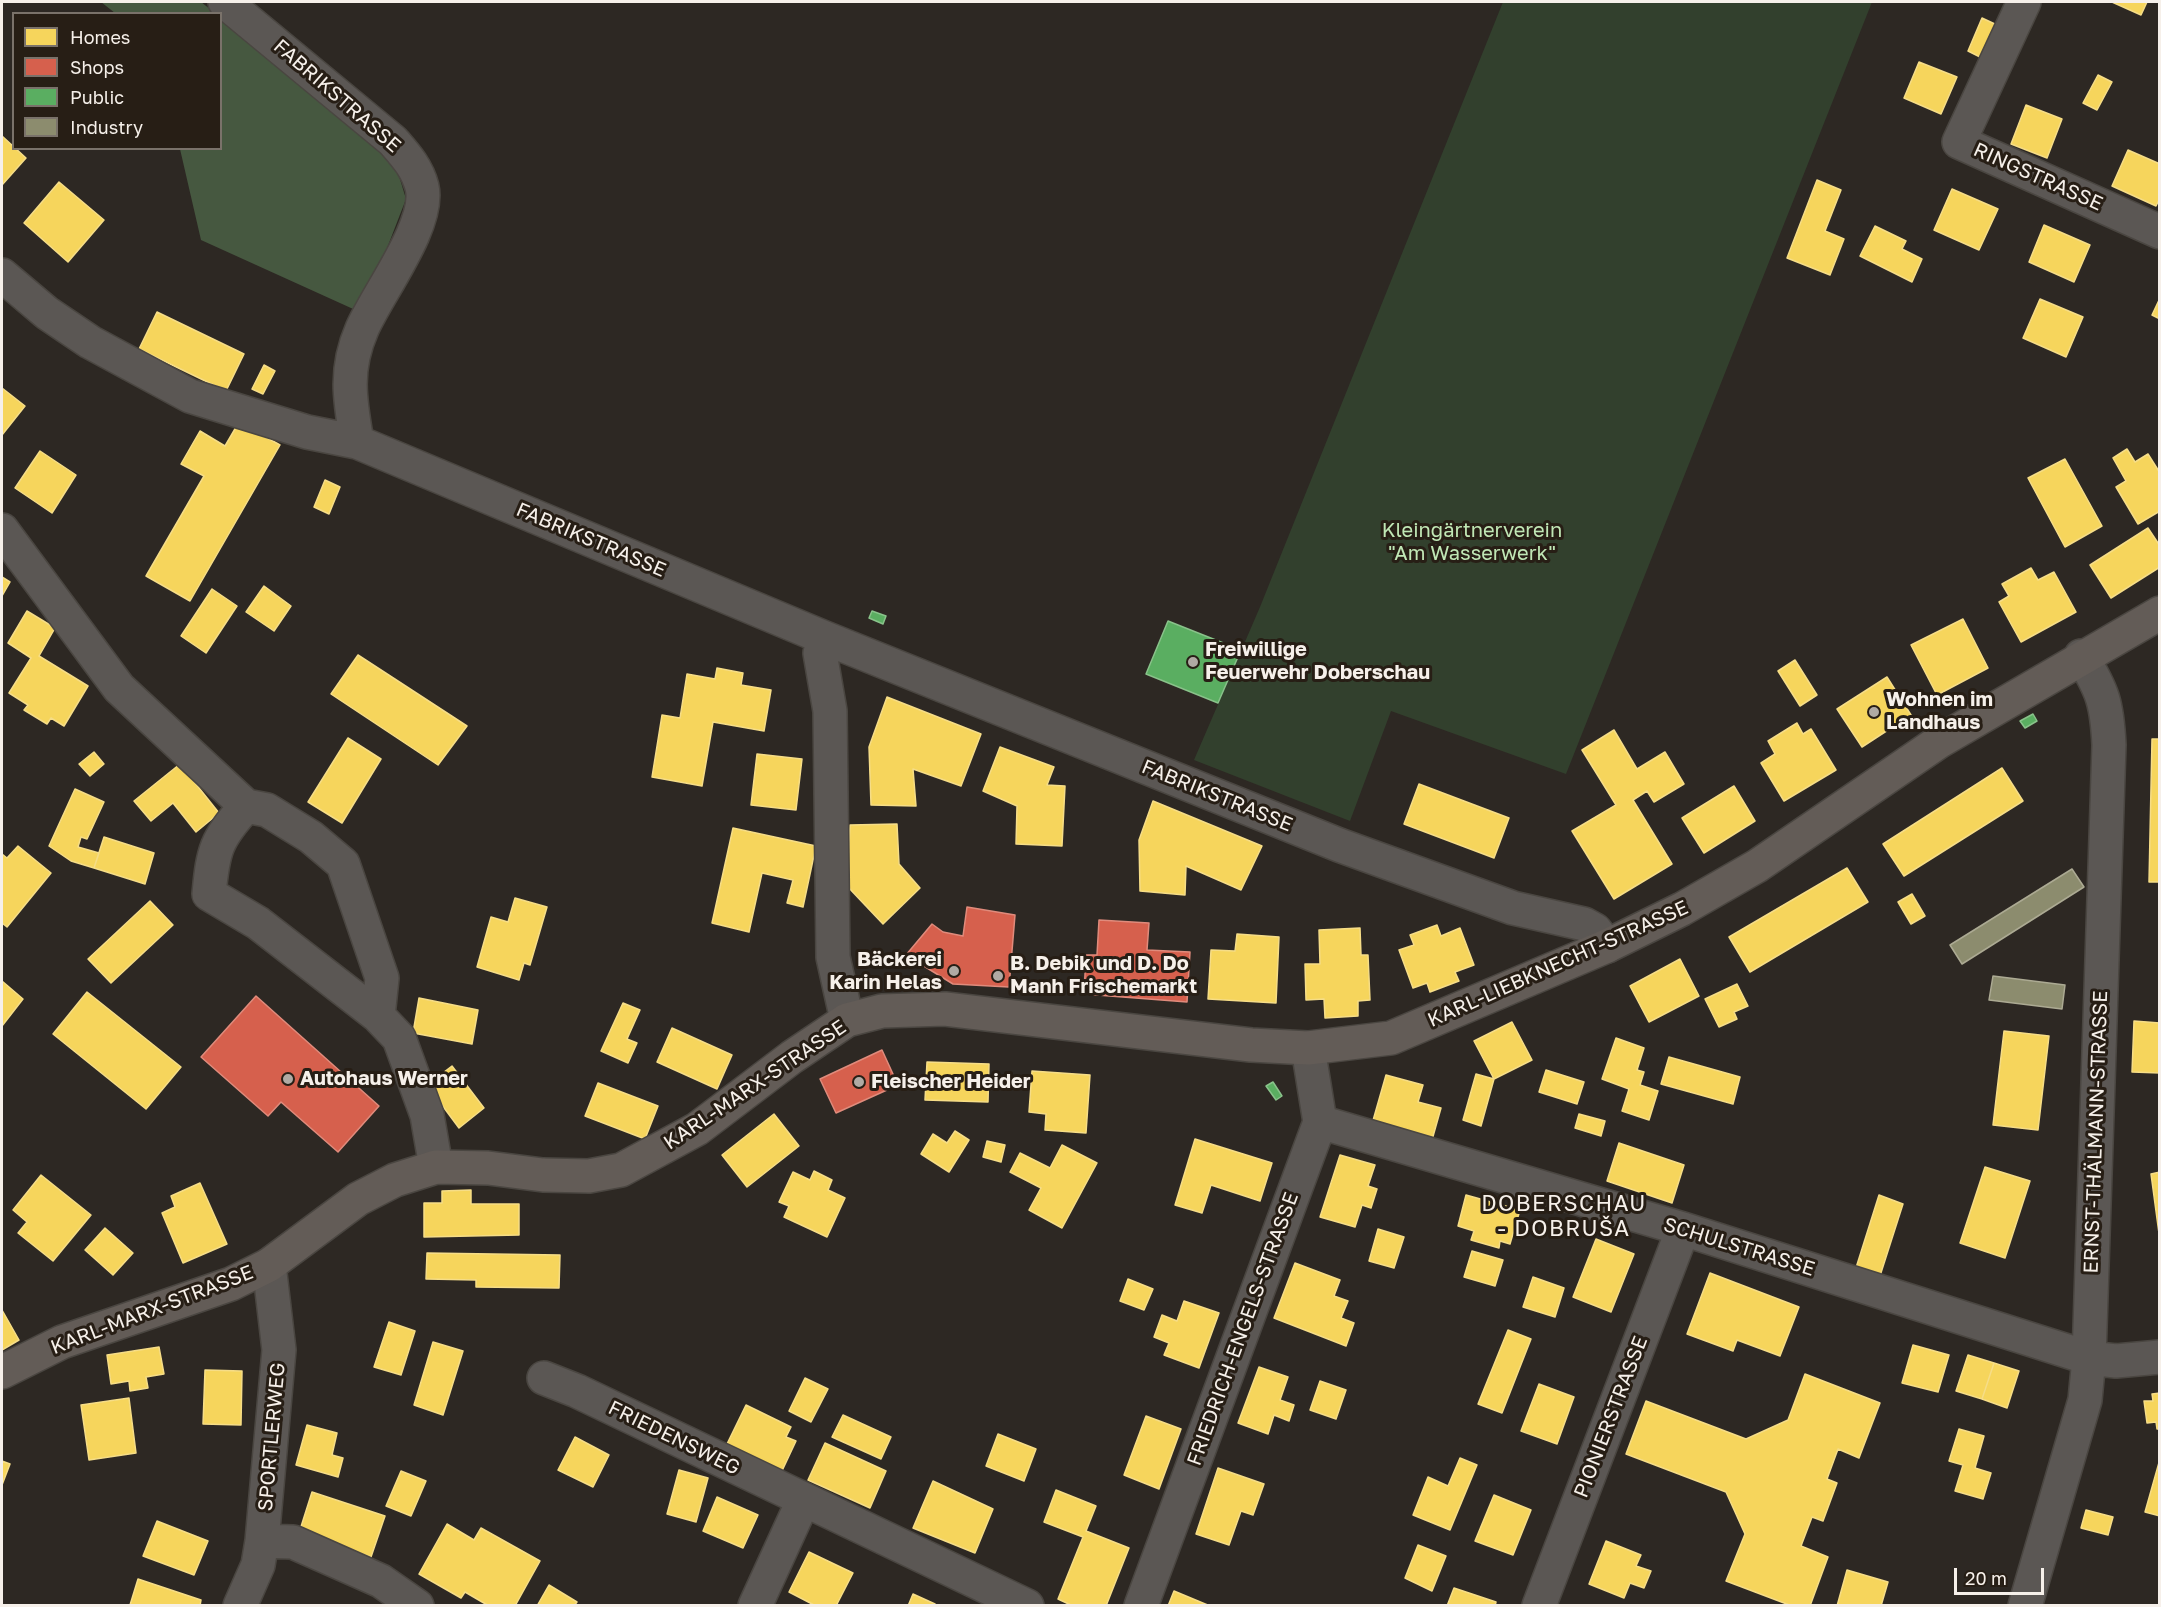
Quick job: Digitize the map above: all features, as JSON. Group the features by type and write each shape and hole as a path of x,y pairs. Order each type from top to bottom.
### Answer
{"street":[{"name":"FABRIKSTRASSE","path":"225,2 393,141 412,163 423,189 419,222 361,330 348,384 357,442"},
{"name":"RINGSTRASSE","path":"2025,2 1959,142 2160,232"},
{"name":"FABRIKSTRASSE","path":"2,275 47,313 90,342 190,396 307,432 357,442 825,638 1339,845 1513,908 1584,924 1595,930 1606,946"},
{"path":"2,530 119,688 246,806 267,810 311,837 343,864 382,978 378,1016"},
{"name":"KARL-LIEBKNECHT-STRASSE","path":"1308,1048 1391,1038 1606,946 1682,909 1757,866 1940,741 2081,656 2160,613"},
{"path":"825,638 820,653 830,711 832,957 847,1020"},
{"name":"ERNST-THÄLMANN-STRASSE","path":"2025,1605 2085,1400 2089,1358 2109,745 2108,711 2099,685 2081,656"},
{"path":"246,806 231,823 213,853 209,894 258,923 378,1016 399,1038 427,1115 436,1167"},
{"name":"KARL-MARX-STRASSE","path":"2,1372 62,1342 231,1284 269,1265 358,1199 395,1180 436,1167 488,1168 543,1175 589,1176 621,1170 698,1129 792,1057 847,1020 882,1011 945,1009 1251,1044 1308,1048"},
{"name":"FRIEDRICH-ENGELS-STRASSE","path":"1141,1605 1320,1122 1308,1048"},
{"name":"SCHULSTRASSE","path":"1320,1122 1683,1229 2089,1358 2116,1361 2160,1357"},
{"name":"PIONIERSTRASSE","path":"1539,1605 1683,1229"},
{"name":"SPORTLERWEG","path":"240,1605 258,1565 262,1541 279,1350 269,1265"},
{"name":"FRIEDENSWEG","path":"544,1378 577,1391 804,1501 1027,1605"},
{"path":"755,1605 804,1501"},
{"path":"262,1541 293,1542 381,1581 417,1605"}],"green space":[{"path":"101,2 201,2 214,12 114,12"},
{"name":"Kleingärtnerverein \"Am Wasserwerk\"","path":"1503,2 1872,2 1566,774 1391,711 1350,821 1194,760 1260,607"},
{"path":"222,19 396,166 406,199 362,313 201,240 180,150 222,150"}],"building: Homes":[{"path":"2112,2 2147,2 2141,15"},
{"path":"1982,18 1997,25 1982,58 1968,51"},
{"path":"1919,62 1957,77 1941,114 1904,98"},
{"path":"2098,75 2112,82 2097,110 2083,103"},
{"path":"2026,105 2062,119 2047,158 2011,144"},
{"path":"2,136 12,145 12,150 17,150 26,158 2,185"},
{"path":"2128,150 2160,164 2160,198 2156,206 2112,186"},
{"path":"1817,180 1841,190 1825,231 1844,239 1830,275 1787,258"},
{"path":"59,182 104,220 68,262 24,223"},
{"path":"1952,189 1998,209 1979,250 1934,230"},
{"path":"2044,225 2090,245 2074,282 2029,262"},
{"path":"1875,226 1906,241 1902,249 1922,259 1912,282 1860,256"},
{"path":"2160,298 2160,319 2152,315"},
{"path":"2040,299 2083,317 2066,357 2023,338"},
{"path":"157,312 244,354 226,391 139,349"},
{"path":"264,365 275,371 263,394 252,389"},
{"path":"2,388 25,406 2,435"},
{"path":"239,422 280,445 190,601 146,576 204,476 181,464 200,431 225,446"},
{"path":"2127,449 2135,462 2148,454 2160,473 2160,511 2138,524 2116,487 2126,481 2113,458"},
{"path":"40,451 76,475 52,513 15,488"},
{"path":"2065,459 2102,526 2065,547 2028,478"},
{"path":"325,480 340,487 329,514 314,507"},
{"path":"2148,528 2160,546 2160,567 2111,598 2090,565"},
{"path":"2031,568 2038,580 2054,572 2076,612 2021,642 1999,602 2009,596 2002,584"},
{"path":"2,577 10,582 2,596"},
{"path":"264,586 291,606 274,631 246,612"},
{"path":"212,589 237,606 206,653 181,636"},
{"path":"27,611 55,628 39,656 88,686 64,726 51,718 47,724 24,710 28,705 9,693 31,658 8,643"},
{"path":"1963,619 1988,668 1937,695 1911,645"},
{"path":"358,655 467,726 438,765 331,694"},
{"path":"1795,660 1817,695 1800,706 1778,671"},
{"path":"717,668 743,673 741,685 771,690 764,731 713,722 702,786 652,777 662,715 680,718 687,674 715,679"},
{"name":"Wohnen im Landhaus","path":"1887,677 1911,715 1862,747 1837,709"},
{"path":"887,697 981,734 961,786 913,769 916,806 871,805 869,747"},
{"path":"1797,723 1803,734 1811,729 1836,770 1784,801 1761,763 1775,754 1768,741"},
{"path":"1614,730 1637,769 1665,752 1684,784 1654,802 1647,791 1633,800 1672,864 1614,899 1572,831 1616,805 1582,750"},
{"path":"348,738 381,759 342,823 308,802"},
{"path":"2152,739 2160,739 2160,882 2149,882"},
{"path":"1000,747 1054,767 1047,785 1065,786 1062,846 1016,844 1017,806 983,791"},
{"path":"94,752 104,764 90,776 79,764"},
{"path":"757,754 802,759 796,810 751,805"},
{"path":"180,764 219,813 196,832 173,803 151,821 134,801"},
{"path":"2002,768 2023,801 1904,876 1883,844"},
{"path":"1419,784 1509,818 1494,858 1404,824"},
{"path":"1734,786 1755,821 1704,853 1682,818"},
{"path":"75,789 104,802 87,839 81,837 78,847 99,853 94,868 71,861 49,846"},
{"path":"1153,801 1262,846 1241,890 1186,866 1185,895 1140,891 1139,840"},
{"path":"897,824 899,864 920,888 883,924 847,886 850,825"},
{"path":"733,828 816,846 803,907 787,903 793,880 762,873 749,932 712,923"},
{"path":"104,837 154,853 145,884 94,868"},
{"path":"18,846 51,873 7,927 2,923 2,854 7,858"},
{"path":"1847,868 1868,902 1750,972 1729,937"},
{"path":"1912,894 1925,916 1911,924 1898,902"},
{"path":"515,898 547,907 530,965 524,963 519,980 477,967 491,917 508,922"},
{"path":"150,901 173,925 111,983 88,959"},
{"path":"1437,925 1441,936 1460,928 1474,965 1455,972 1459,981 1430,992 1427,983 1413,988 1399,950 1414,945 1410,935"},
{"path":"1360,928 1361,955 1368,955 1370,1000 1358,1001 1358,1016 1325,1018 1324,999 1306,1000 1305,964 1320,964 1319,930"},
{"path":"1237,934 1279,937 1276,1003 1208,999 1211,950 1235,951"},
{"path":"1680,959 1699,996 1649,1022 1630,986"},
{"path":"2,981 23,999 2,1026"},
{"path":"1737,984 1748,1006 1734,1012 1737,1019 1719,1027 1705,999"},
{"path":"87,992 181,1067 146,1109 53,1034"},
{"path":"419,998 478,1010 472,1044 413,1033"},
{"path":"623,1003 640,1010 627,1039 637,1043 628,1063 601,1051"},
{"path":"2134,1021 2160,1023 2160,1073 2132,1072"},
{"path":"1512,1022 1532,1060 1494,1079 1474,1041"},
{"path":"672,1028 732,1055 717,1089 657,1062"},
{"path":"2004,1031 2049,1036 2038,1130 1993,1125"},
{"path":"1616,1038 1644,1048 1637,1070 1644,1072 1640,1085 1658,1091 1649,1120 1622,1111 1629,1089 1602,1079"},
{"path":"1669,1057 1740,1077 1733,1104 1661,1084"},
{"path":"927,1062 989,1064 988,1102 925,1100"},
{"path":"452,1066 484,1108 459,1128 427,1085"},
{"path":"1546,1070 1584,1082 1577,1104 1539,1092"},
{"path":"1032,1071 1090,1075 1086,1133 1045,1130 1046,1114 1029,1112"},
{"path":"1476,1074 1494,1079 1481,1126 1463,1120"},
{"path":"1386,1075 1423,1085 1418,1102 1441,1108 1432,1140 1372,1124"},
{"path":"598,1083 658,1106 645,1139 585,1116"},
{"path":"774,1114 799,1146 747,1187 722,1155"},
{"path":"1579,1114 1605,1121 1601,1136 1575,1128"},
{"path":"955,1131 969,1140 949,1172 921,1154 933,1134 947,1143"},
{"path":"1195,1139 1272,1163 1260,1201 1211,1185 1202,1213 1175,1205"},
{"path":"987,1141 1005,1145 1001,1162 983,1157"},
{"path":"1619,1143 1684,1165 1672,1203 1607,1181"},
{"path":"1062,1145 1097,1163 1062,1228 1029,1210 1041,1188 1010,1172 1020,1153 1050,1168"},
{"path":"1340,1155 1375,1165 1368,1186 1377,1189 1371,1208 1362,1205 1355,1227 1320,1217"},
{"path":"1985,1167 2030,1181 2005,1258 1960,1243"},
{"path":"814,1171 832,1180 828,1190 845,1198 827,1237 784,1217 789,1206 779,1202 793,1172 810,1180"},
{"path":"2160,1172 2160,1241 2151,1174"},
{"path":"41,1175 91,1215 53,1261 18,1233 27,1222 13,1210"},
{"path":"200,1183 227,1244 183,1263 162,1213 175,1207 171,1196"},
{"path":"471,1190 471,1204 519,1204 519,1235 424,1237 424,1203 442,1203 442,1191"},
{"path":"1466,1195 1520,1210 1510,1244 1500,1241 1499,1248 1471,1240 1474,1231 1458,1226"},
{"path":"1879,1195 1903,1204 1879,1279 1855,1271"},
{"path":"105,1228 133,1253 113,1275 85,1250"},
{"path":"1378,1229 1404,1237 1394,1268 1369,1261"},
{"path":"1596,1239 1634,1254 1611,1312 1573,1297"},
{"path":"1472,1251 1503,1260 1495,1286 1464,1277"},
{"path":"427,1253 560,1255 559,1288 476,1287 476,1280 426,1279"},
{"path":"1295,1263 1340,1280 1334,1296 1348,1301 1341,1318 1354,1323 1346,1346 1274,1318"},
{"path":"1710,1273 1799,1307 1780,1356 1737,1340 1733,1351 1687,1334"},
{"path":"1533,1277 1564,1288 1555,1317 1523,1307"},
{"path":"1128,1279 1153,1289 1144,1310 1120,1301"},
{"path":"1184,1301 1219,1313 1199,1368 1164,1355 1169,1343 1154,1337 1162,1315 1177,1321"},
{"path":"2,1310 19,1340 2,1350"},
{"path":"389,1322 415,1331 401,1375 374,1367"},
{"path":"1508,1330 1531,1339 1502,1413 1478,1404"},
{"path":"433,1342 463,1351 443,1415 414,1405"},
{"path":"1913,1345 1949,1355 1938,1392 1902,1383"},
{"path":"159,1347 164,1374 146,1377 148,1388 130,1391 129,1381 111,1384 107,1355"},
{"path":"1968,1355 1994,1363 1982,1399 1956,1391"},
{"path":"1994,1363 2019,1371 2007,1408 1982,1399"},
{"path":"1259,1367 1288,1377 1280,1400 1294,1405 1289,1421 1274,1415 1268,1434 1238,1423"},
{"path":"205,1370 242,1371 241,1425 203,1424"},
{"path":"1805,1374 1880,1403 1859,1458 1838,1449 1827,1479 1837,1483 1823,1521 1812,1517 1801,1546 1828,1557 1810,1606 1792,1606 1726,1581 1745,1534 1726,1492 1626,1454 1646,1401 1746,1439 1788,1420"},
{"path":"805,1378 828,1389 811,1422 789,1411"},
{"path":"1320,1381 1346,1390 1336,1419 1310,1410"},
{"path":"1539,1384 1574,1397 1557,1444 1521,1431"},
{"path":"2160,1393 2160,1429 2157,1429 2156,1422 2147,1423 2144,1401 2153,1401 2152,1394"},
{"path":"129,1398 136,1453 89,1460 81,1405"},
{"path":"746,1405 791,1427 786,1437 796,1441 781,1473 726,1446"},
{"path":"843,1415 891,1437 881,1459 832,1437"},
{"path":"1146,1416 1181,1429 1159,1489 1124,1475"},
{"path":"307,1425 337,1433 332,1455 343,1458 338,1477 296,1465"},
{"path":"1959,1429 1984,1436 1975,1468 1991,1473 1983,1499 1955,1491 1963,1465 1949,1461"},
{"path":"998,1434 1036,1449 1024,1481 986,1466"},
{"path":"575,1437 609,1455 593,1487 558,1470"},
{"path":"825,1443 886,1471 870,1508 808,1480"},
{"path":"1460,1458 1477,1465 1450,1530 1413,1515 1428,1477 1448,1486"},
{"path":"2160,1459 2160,1516 2145,1512"},
{"path":"2,1461 10,1464 2,1485"},
{"path":"1218,1468 1264,1484 1253,1515 1241,1511 1229,1545 1196,1534"},
{"path":"679,1470 708,1478 696,1522 667,1514"},
{"path":"401,1471 426,1481 411,1516 386,1506"},
{"path":"933,1481 993,1509 975,1553 913,1528"},
{"path":"1056,1490 1096,1506 1086,1531 1129,1548 1106,1606 1073,1606 1058,1599 1083,1537 1044,1522"},
{"path":"312,1492 385,1516 371,1557 299,1533"},
{"path":"1494,1495 1531,1510 1513,1555 1475,1541"},
{"path":"717,1497 758,1515 743,1548 703,1531"},
{"path":"2086,1510 2113,1517 2108,1535 2081,1528"},
{"path":"157,1521 208,1541 194,1575 143,1556"},
{"path":"447,1524 474,1540 481,1528 540,1561 515,1606 489,1606 465,1592 461,1598 419,1574"},
{"path":"1606,1541 1641,1555 1636,1566 1651,1571 1644,1588 1630,1583 1624,1598 1589,1584"},
{"path":"1418,1545 1446,1556 1432,1591 1405,1578"},
{"path":"809,1552 853,1573 836,1606 816,1606 789,1592"},
{"path":"1847,1570 1888,1582 1881,1606 1837,1606"},
{"path":"138,1579 201,1600 200,1606 130,1605"},
{"path":"549,1585 577,1602 574,1606 537,1606"},
{"path":"1454,1588 1496,1602 1495,1606 1447,1606"},
{"path":"1174,1591 1210,1606 1168,1606"},
{"path":"913,1594 935,1604 938,1606 908,1606"}],"building: Shops":[{"path":"967,907 1015,915 1009,987 953,984 906,955 932,924 943,932 963,936"},
{"path":"1099,920 1149,923 1147,950 1190,952 1187,1002 1084,994 1086,955 1097,955"},
{"name":"Autohaus Werner","path":"256,996 379,1106 338,1152 281,1102 268,1116 201,1057"},
{"name":"Fleischer Heider","path":"882,1050 898,1085 836,1113 820,1079"}],"building: Public":[{"path":"872,611 886,616 883,624 869,618"},
{"name":"Freiwillige Feuerwehr Doberschau","path":"1168,621 1241,650 1218,703 1146,674"},
{"path":"2033,714 2037,721 2025,728 2020,721"},
{"path":"1273,1082 1282,1096 1276,1100 1266,1086"}],"building: Industry":[{"path":"2072,869 2084,887 1962,964 1950,945"},
{"path":"1993,976 2065,985 2062,1009 1989,1000"}],"place":[{"name":"Freiwillige Feuerwehr Doberschau","path":"1193,662"},
{"name":"Wohnen im Landhaus","path":"1874,712"},
{"name":"Bäckerei Karin Helas","path":"954,971"},
{"name":"B. Debik und D. Do Manh Frischemarkt","path":"998,976"},
{"name":"Autohaus Werner","path":"288,1079"},
{"name":"Fleischer Heider","path":"859,1082"}],"district":[{"name":"DOBERSCHAU - DOBRUŠA","path":"1564,1216"}]}
